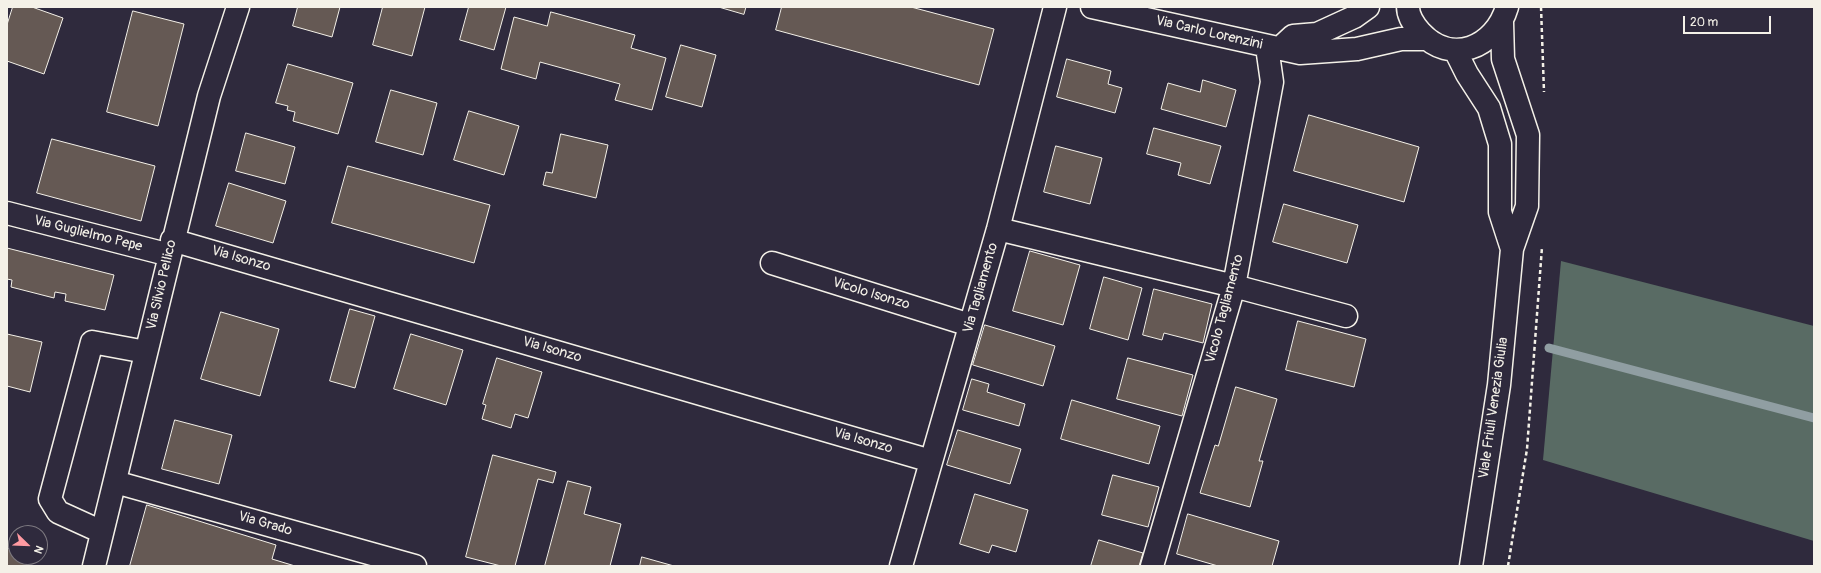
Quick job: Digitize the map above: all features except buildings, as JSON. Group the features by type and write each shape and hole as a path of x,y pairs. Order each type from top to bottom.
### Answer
{"street":[{"name":"Via Silvio Pellico","path":"94,566 209,96 238,7"},
{"name":"Via Tagliamento","path":"900,566 998,229 1055,7"},
{"name":"Via Carlo Lorenzini","path":"1092,7 1300,53 1357,49 1401,39 1426,39"},
{"name":"Via Carlo Lorenzini","path":"1274,47 1294,36 1317,34 1354,17 1368,7"},
{"path":"1408,7 1415,26 1426,39 1439,46 1455,50 1469,49 1482,43 1494,34 1505,15"},
{"name":"Viale Friuli Venezia Giulia","path":"1471,566 1499,385 1512,249 1527,206 1528,135 1503,59 1505,15"},
{"name":"Vicolo Tagliamento","path":"1152,566 1234,286 1272,82 1274,47"},
{"name":"Viale Friuli Venezia Giulia","path":"1455,50 1467,74 1489,108 1500,144 1500,212 1512,249"},
{"name":"Via Guglielmo Pepe","path":"7,213 171,247"},
{"path":"998,229 1234,286 1346,316"},
{"name":"Via Isonzo","path":"171,247 931,461"},
{"name":"Vicolo Isonzo","path":"772,263 970,325"},
{"path":"102,532 58,512 50,499 92,342 146,352"},
{"name":"Via Grado","path":"114,482 415,566"}],"green space":[{"path":"1561,261 1814,326 1814,541 1543,460"}],"waterway":[{"path":"1549,348 1814,418"}]}
